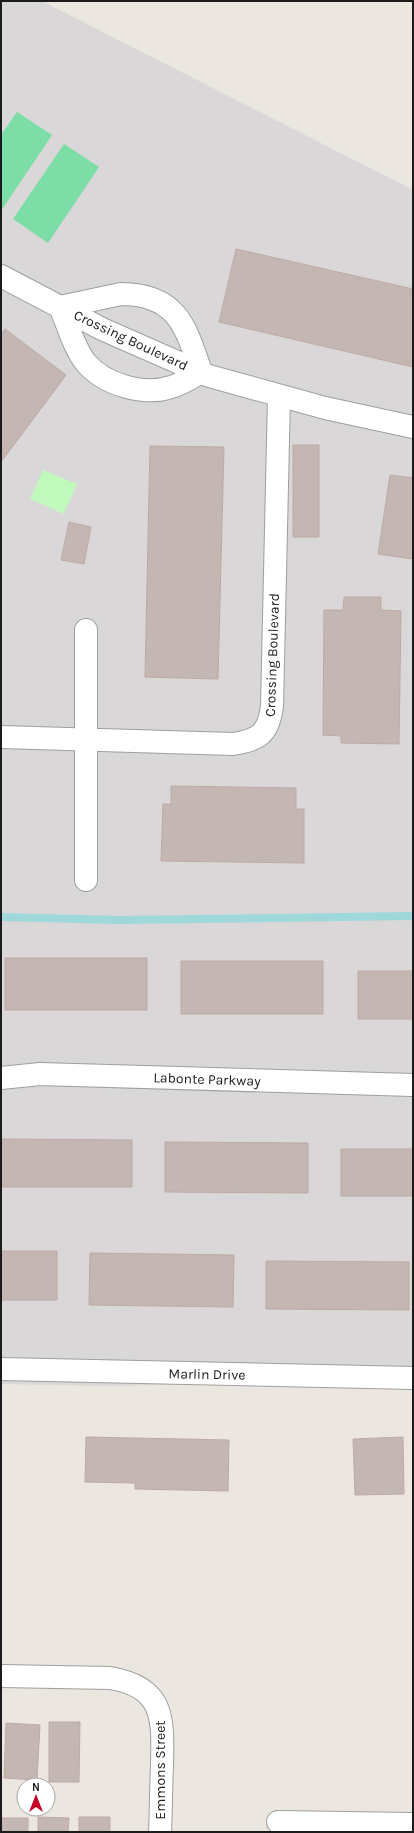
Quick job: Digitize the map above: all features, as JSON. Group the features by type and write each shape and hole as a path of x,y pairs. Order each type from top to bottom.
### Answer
{"street":[{"name":"Crossing Boulevard","path":"1,276 102,329 201,372 279,396 325,408 413,427"},
{"name":"Crossing Boulevard","path":"60,307 121,294 142,296 155,300 174,312 182,322 188,333 201,372"},
{"name":"Crossing Boulevard","path":"60,307 86,363 97,373 112,382 143,390 157,390 182,384 201,372"},
{"name":"Crossing Boulevard","path":"1,737 233,744 252,739 264,732 269,725 272,707 279,396"},
{"path":"86,630 86,880"},
{"name":"Labonte Parkway","path":"1,1078 40,1074 413,1085"},
{"name":"Marlin Drive","path":"1,1369 413,1378"},
{"name":"Emmons Street","path":"1,1676 110,1678 124,1680 143,1689 155,1704 162,1723 160,1832"},
{"path":"278,1822 413,1824"}],"shaded area":[{"path":"1,1 42,1 413,190 413,1379 108,1386 1,1384"}],"green space":[{"path":"17,112 52,135 1,211 1,135"},
{"path":"64,144 99,167 48,243 13,219"},
{"path":"43,470 77,484 64,514 30,499"}],"building":[{"path":"236,249 413,289 413,367 219,322"},
{"path":"5,329 66,375 1,462 1,334"},
{"path":"293,445 319,445 319,537 293,537"},
{"path":"150,446 224,447 218,679 145,677"},
{"path":"390,475 413,478 413,559 378,554"},
{"path":"69,522 91,527 84,564 61,560"},
{"path":"344,597 381,597 381,610 401,611 399,744 341,743 341,736 323,735 324,610 343,610"},
{"path":"171,786 296,788 296,809 304,809 304,863 161,861 163,804 171,804"},
{"path":"5,958 147,958 147,1010 5,1010"},
{"path":"181,961 323,961 323,1014 181,1014"},
{"path":"358,971 413,971 413,1019 358,1019"},
{"path":"1,1139 132,1140 132,1187 1,1187"},
{"path":"165,1142 308,1143 308,1193 165,1192"},
{"path":"341,1149 413,1149 413,1196 341,1196"},
{"path":"1,1251 57,1251 57,1300 1,1300"},
{"path":"90,1253 234,1255 233,1307 89,1305"},
{"path":"266,1261 409,1262 409,1310 266,1309"},
{"path":"86,1437 229,1440 228,1491 135,1489 135,1483 85,1482"},
{"path":"403,1437 404,1494 355,1495 353,1439"},
{"path":"49,1722 80,1722 79,1782 56,1782 56,1777 49,1777"},
{"path":"6,1723 40,1725 37,1777 4,1778"},
{"path":"38,1817 69,1818 68,1832 38,1832"},
{"path":"79,1817 110,1817 110,1832 79,1832"},
{"path":"1,1818 28,1818 28,1832 1,1832"}],"waterway":[{"path":"1,917 119,920 413,916"}]}
